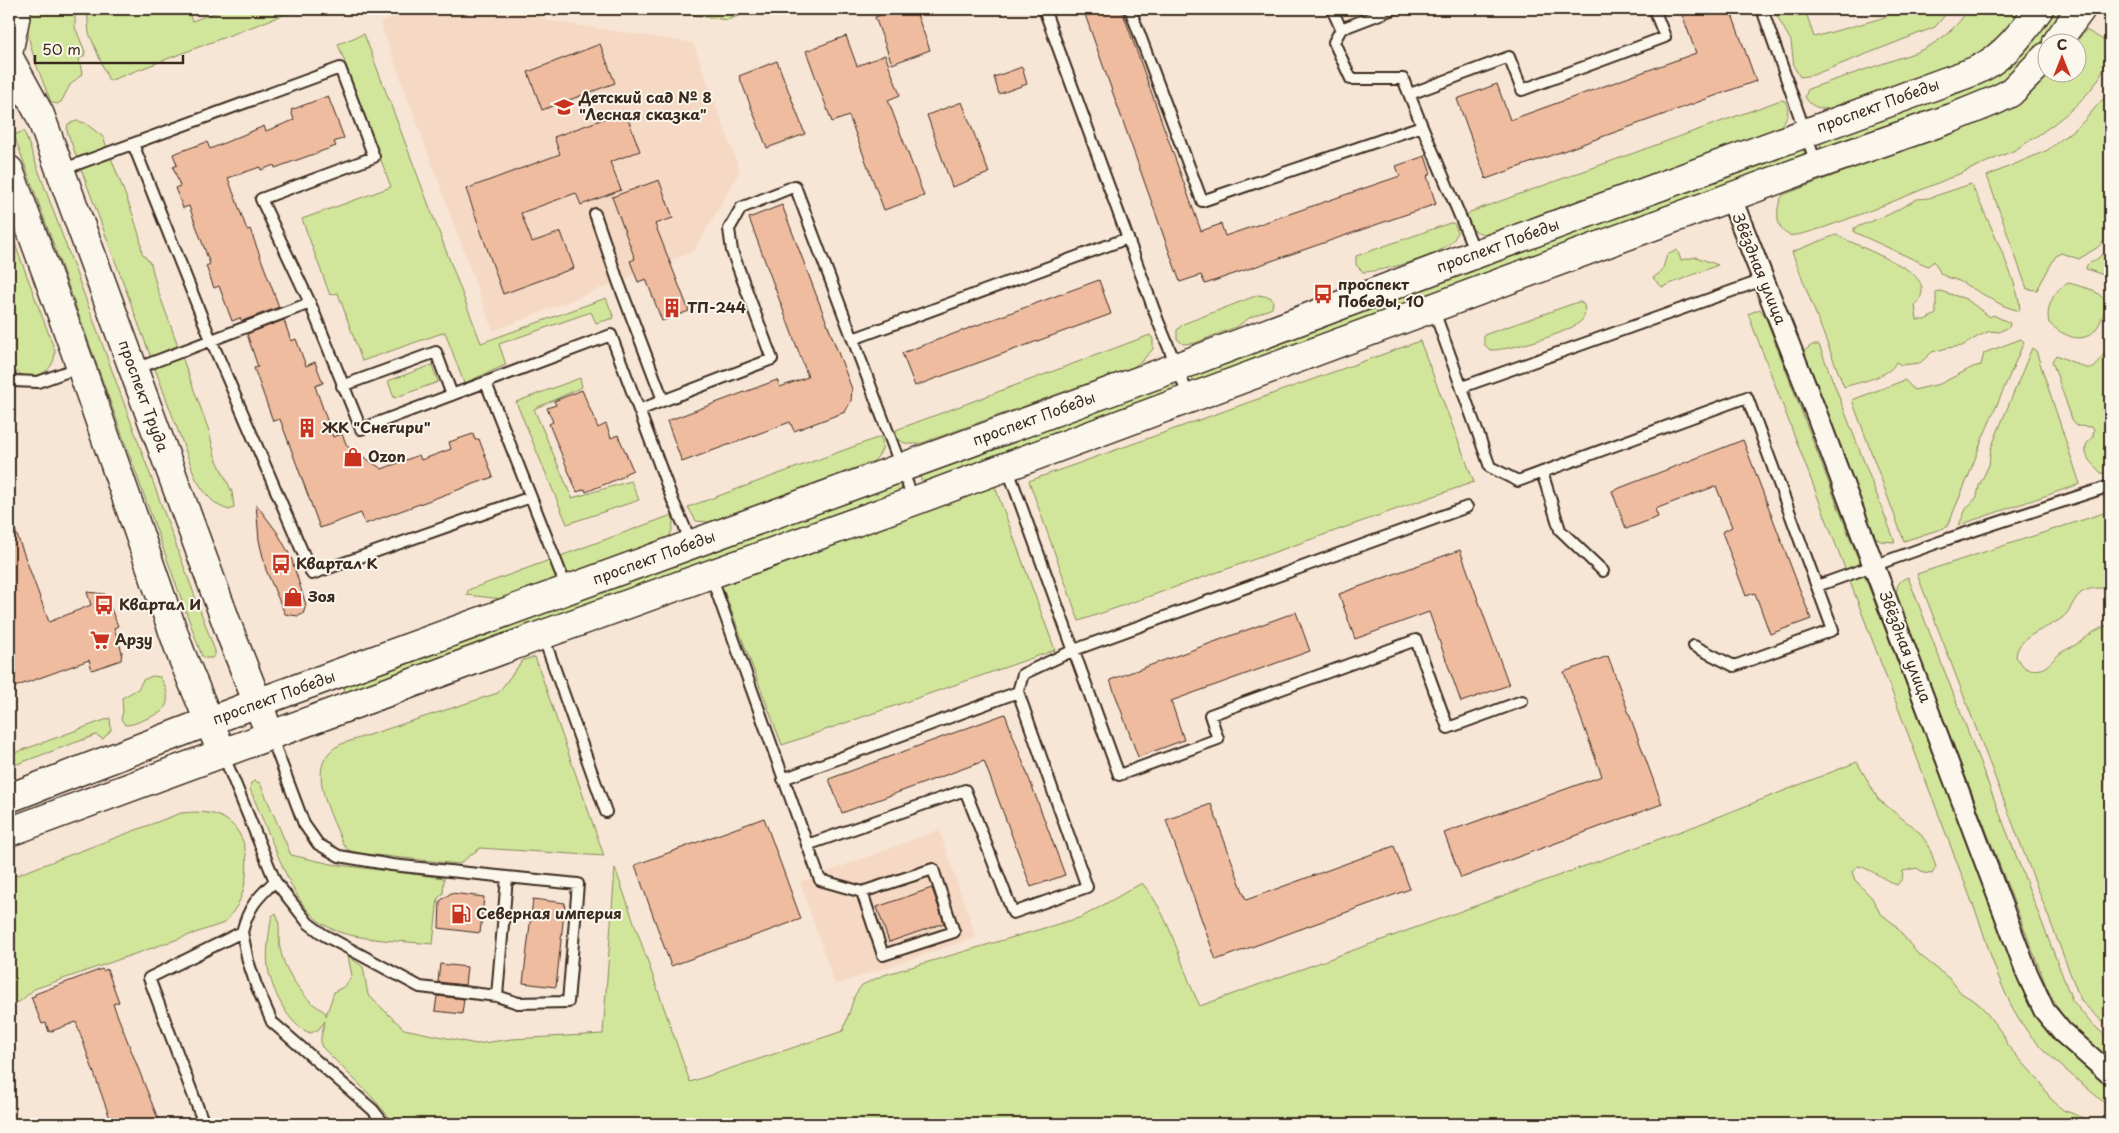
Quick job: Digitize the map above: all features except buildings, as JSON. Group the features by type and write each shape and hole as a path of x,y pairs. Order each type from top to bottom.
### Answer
{"main road":[{"path":"9,50 17,9"},
{"name":"проспект Победы","path":"9,798 257,703 1177,367 1476,254 1980,68 2003,52 2024,31 2039,9"},
{"path":"2064,32 2081,9"},
{"name":"проспект Труда","path":"9,58 40,115 257,703 271,736"},
{"path":"9,832 542,635 1007,467 1817,165 1952,118 2010,93 2036,67"},
{"path":"9,170 81,367 181,654 222,753"}],"street":[{"name":"Звёздная улица","path":"1731,198 1818,415 2027,973 2044,1010 2062,1032 2110,1074"}],"lane":[{"path":"1044,9 1158,321 1189,398"},
{"path":"1130,9 1202,201 1422,126"},
{"path":"1332,9 1341,29"},
{"path":"1393,9 1341,29 1334,42 1351,79 1403,78 1476,254"},
{"path":"1410,94 1508,56 1522,90 1665,37 1654,9"},
{"path":"1762,9 1817,165"},
{"path":"60,170 340,68 374,157 261,198 310,304 361,429 486,384 611,335 673,501 692,545"},
{"path":"133,144 210,340 312,574 531,497"},
{"path":"639,410 772,358 732,251 729,229 741,208 795,186 914,501"},
{"path":"595,214 618,282 663,400"},
{"path":"853,339 1128,238"},
{"path":"1462,387 1763,280"},
{"path":"133,369 310,304"},
{"path":"1433,307 1490,467 1518,481 1748,396 1833,630 1734,666 1694,646"},
{"path":"342,386 436,352 452,395"},
{"path":"9,376 12,382 38,382 81,367"},
{"path":"486,384 568,590"},
{"path":"1007,467 1119,775 1218,739 1210,715 1416,640 1448,728 1522,701"},
{"path":"1542,472 1560,530 1603,571"},
{"path":"1817,586 2110,486"},
{"path":"807,846 965,790 1013,913 1087,887 1018,692 1023,674 1074,650 1467,507"},
{"path":"710,575 820,880 862,892 933,869 954,932 883,955 862,892"},
{"path":"542,635 606,812"},
{"path":"783,779 1018,692"},
{"path":"222,753 275,881 308,923 324,935 420,987 497,996 518,1003 568,1002 578,884 392,865 339,856 318,844 304,824 271,736"},
{"path":"497,996 507,877"},
{"path":"275,881 253,902 246,915 242,932 250,969 272,1022 373,1110 384,1124"},
{"path":"204,1124 149,978 242,932"}],"shaded area":[{"name":"Детский сад № 8 \"Лесная сказка\"","path":"418,9 539,9 543,20 693,43 740,171 694,251 670,261 673,269 638,282 635,275 493,331 380,22"},
{"path":"939,830 976,937 835,985 800,882"}],"green space":[{"path":"27,9 75,9 75,27 85,52 84,56 79,59 82,74 70,85 61,102 57,104 51,102 34,57 28,34"},
{"path":"87,9 187,9 192,21 226,9 299,9 109,81 89,33"},
{"path":"653,9 744,9 741,15 727,20"},
{"path":"1773,9 1805,9 1814,37 1879,19 1905,9 1950,9 1935,27 1813,75 1800,77 1794,67 1791,41"},
{"path":"1969,9 2024,9 2006,34 1979,55 1835,110 1814,106 1805,97 1808,89 1917,52 1933,44 1946,34"},
{"path":"2055,11 2061,15 2051,32 2036,32 2036,52 2024,65 1999,84 1960,102 1823,150 1820,146 1820,141 1957,91 2049,13"},
{"path":"2086,30 2110,44 2107,61 2100,77 2075,106 2029,141 2015,150 1935,184 1828,226 1803,234 1789,235 1781,229 1778,220 1778,210 1783,195 1984,118 2036,82 2086,82 2086,32 2084,32"},
{"path":"364,34 481,343 606,298 614,318 596,323 591,312 499,344 506,365 464,383 445,332 362,361 338,293 330,295 302,219 391,187 338,44"},
{"path":"2110,98 2110,235 2098,247 2079,259 2061,253 2055,257 2037,290 2027,289 1987,176 2048,150 2083,122 2102,100"},
{"path":"1781,100 1785,101 1788,114 1775,131 1491,235 1477,232 1468,225 1467,215 1470,212"},
{"path":"77,121 85,123 103,137 133,215 140,238 142,253 151,264 157,288 209,431 215,456 232,492 234,507 230,510 214,502 196,479 67,131 68,124"},
{"path":"24,131 215,651 215,655 212,658 202,656 14,135"},
{"path":"1803,148 1805,156 1205,380 1196,381 1192,379 1191,372"},
{"path":"1971,184 2016,288 2019,311 2004,306 1959,281 1941,274 1934,261 1928,266 1854,232 1854,228 1888,215 1917,199 1929,198"},
{"path":"1453,223 1457,233 1451,242 1423,258 1373,271 1363,272 1356,265 1356,256"},
{"path":"9,228 55,351 54,360 50,367 37,375 22,375 9,365"},
{"path":"1836,235 1912,273 1922,287 1921,296 1915,306 1917,320 1925,320 1936,314 1936,292 1940,291 1966,299 1990,317 1993,315 2010,323 2009,327 1999,332 1990,331 1962,346 1932,352 1920,363 1901,365 1896,362 1893,367 1881,375 1844,387 1792,252"},
{"path":"2110,248 2110,277 2086,269 2087,265"},
{"path":"1677,250 1681,260 1696,257 1718,265 1662,287 1653,278 1662,271 1667,255"},
{"path":"2069,283 2093,290 2106,300 2099,324 2094,332 2087,336 2079,338 2070,336 2049,323 2048,312 2055,294"},
{"path":"1258,295 1270,297 1273,301 1272,308 1249,318 1238,326 1195,343 1183,344 1177,339 1177,330 1183,324"},
{"path":"1578,302 1584,305 1585,313 1583,318 1576,325 1565,330 1510,348 1490,350 1484,344 1484,335"},
{"path":"1760,309 1765,316 2028,1003 2056,1034 2110,1084 2110,1108 2038,1044 2018,1017 2003,987 1748,314"},
{"path":"1150,335 1153,339 1153,349 1142,361 1133,367 922,443 908,444 896,436 896,430"},
{"path":"2021,339 2024,342 1947,527 1904,541 1852,400 1905,380 1914,390 1940,384 1973,367 1981,365 1984,353"},
{"path":"1420,341 1474,482 1079,621 1029,481"},
{"path":"1812,345 1819,345 1895,542 1880,541 1871,533 1803,352"},
{"path":"2032,348 2036,351 2080,484 1959,525 1966,509 1977,497 1979,486 1989,465 1991,448"},
{"path":"2110,349 2110,474 2101,473 2088,458 2086,445 2093,436 2094,429 2092,427 2077,426 2072,419 2052,361 2056,355 2086,368 2094,368 2105,352"},
{"path":"432,365 438,382 394,398 388,381"},
{"path":"580,378 582,387 534,409 572,498 631,481 639,500 567,524 516,402"},
{"path":"1172,382 1174,384 1173,392 929,483 921,480 920,473"},
{"path":"880,437 882,447 874,461 709,522 696,521 688,507"},
{"path":"894,481 902,484 901,491 345,693 344,686"},
{"path":"994,484 1055,650 782,745 722,586"},
{"path":"2110,511 2110,593 2104,588 2095,588 2081,593 2062,618 2027,638 2018,649 2016,657 2025,668 2043,668 2062,652 2096,630 2110,625 2110,1029 2082,1002 2077,991 1917,574"},
{"path":"672,515 672,528 666,541 511,600 467,595 468,590"},
{"path":"1908,577 2072,1000 2089,1021 2110,1040 2110,1063 2065,1021 2047,988 1896,596 1899,584"},
{"path":"535,657 604,856 480,848 459,864 356,853 348,850 343,844 322,789 321,775 324,762 331,751 344,743 498,693 523,660"},
{"path":"152,676 160,677 164,685 167,694 165,707 155,715 134,724 125,725 121,719 123,712 122,698 138,689 143,680"},
{"path":"110,718 111,730 103,739 96,735 9,767 9,755"},
{"path":"1857,762 1878,799 1919,832 1929,846 1936,867 1932,874 1924,873 1917,868 1903,871 1902,879 1897,885 1865,868 1857,866 1852,872 1855,880 1872,898 1880,913 1894,924 1916,952 1951,980 1961,993 1982,1007 2004,1036 2007,1045 2041,1083 2050,1098 2063,1110 2087,1119 2093,1124 395,1124 371,1096 321,1046 325,1021 319,1029 311,1033 295,1024 277,996 267,961 271,920 272,916 276,913 280,948 287,970 305,996 326,1013 326,1016 334,992 345,986 352,976 348,956 363,967 368,995 404,1029 476,1044 512,1039 603,1034 615,868 690,1082 843,1031 855,995 862,985 884,975 1082,917 1142,883 1161,911 1200,1006 1695,826"},
{"path":"254,781 260,783 291,855 331,864 444,878 443,894 438,898 433,944 353,936 342,933 317,920 300,899 286,875 250,789 251,783"},
{"path":"181,813 215,814 230,823 238,832 243,843 247,868 245,881 238,904 224,923 34,989 22,1000 9,1007 9,878"}],"place":[{"name":"Детский сад № 8 \"Лесная сказка\"","path":"564,107"},
{"name":"проспект Победы, 10","path":"1323,294"},
{"name":"ТП-244","path":"672,308"},
{"name":"ЖК \"Снегири\"","path":"307,428"},
{"name":"Ozon","path":"353,457"},
{"name":"Квартал К","path":"281,564"},
{"name":"Зоя","path":"293,597"},
{"name":"Квартал И","path":"104,605"},
{"name":"Арзу","path":"100,640"},
{"name":"Северная империя","path":"461,914"}]}
